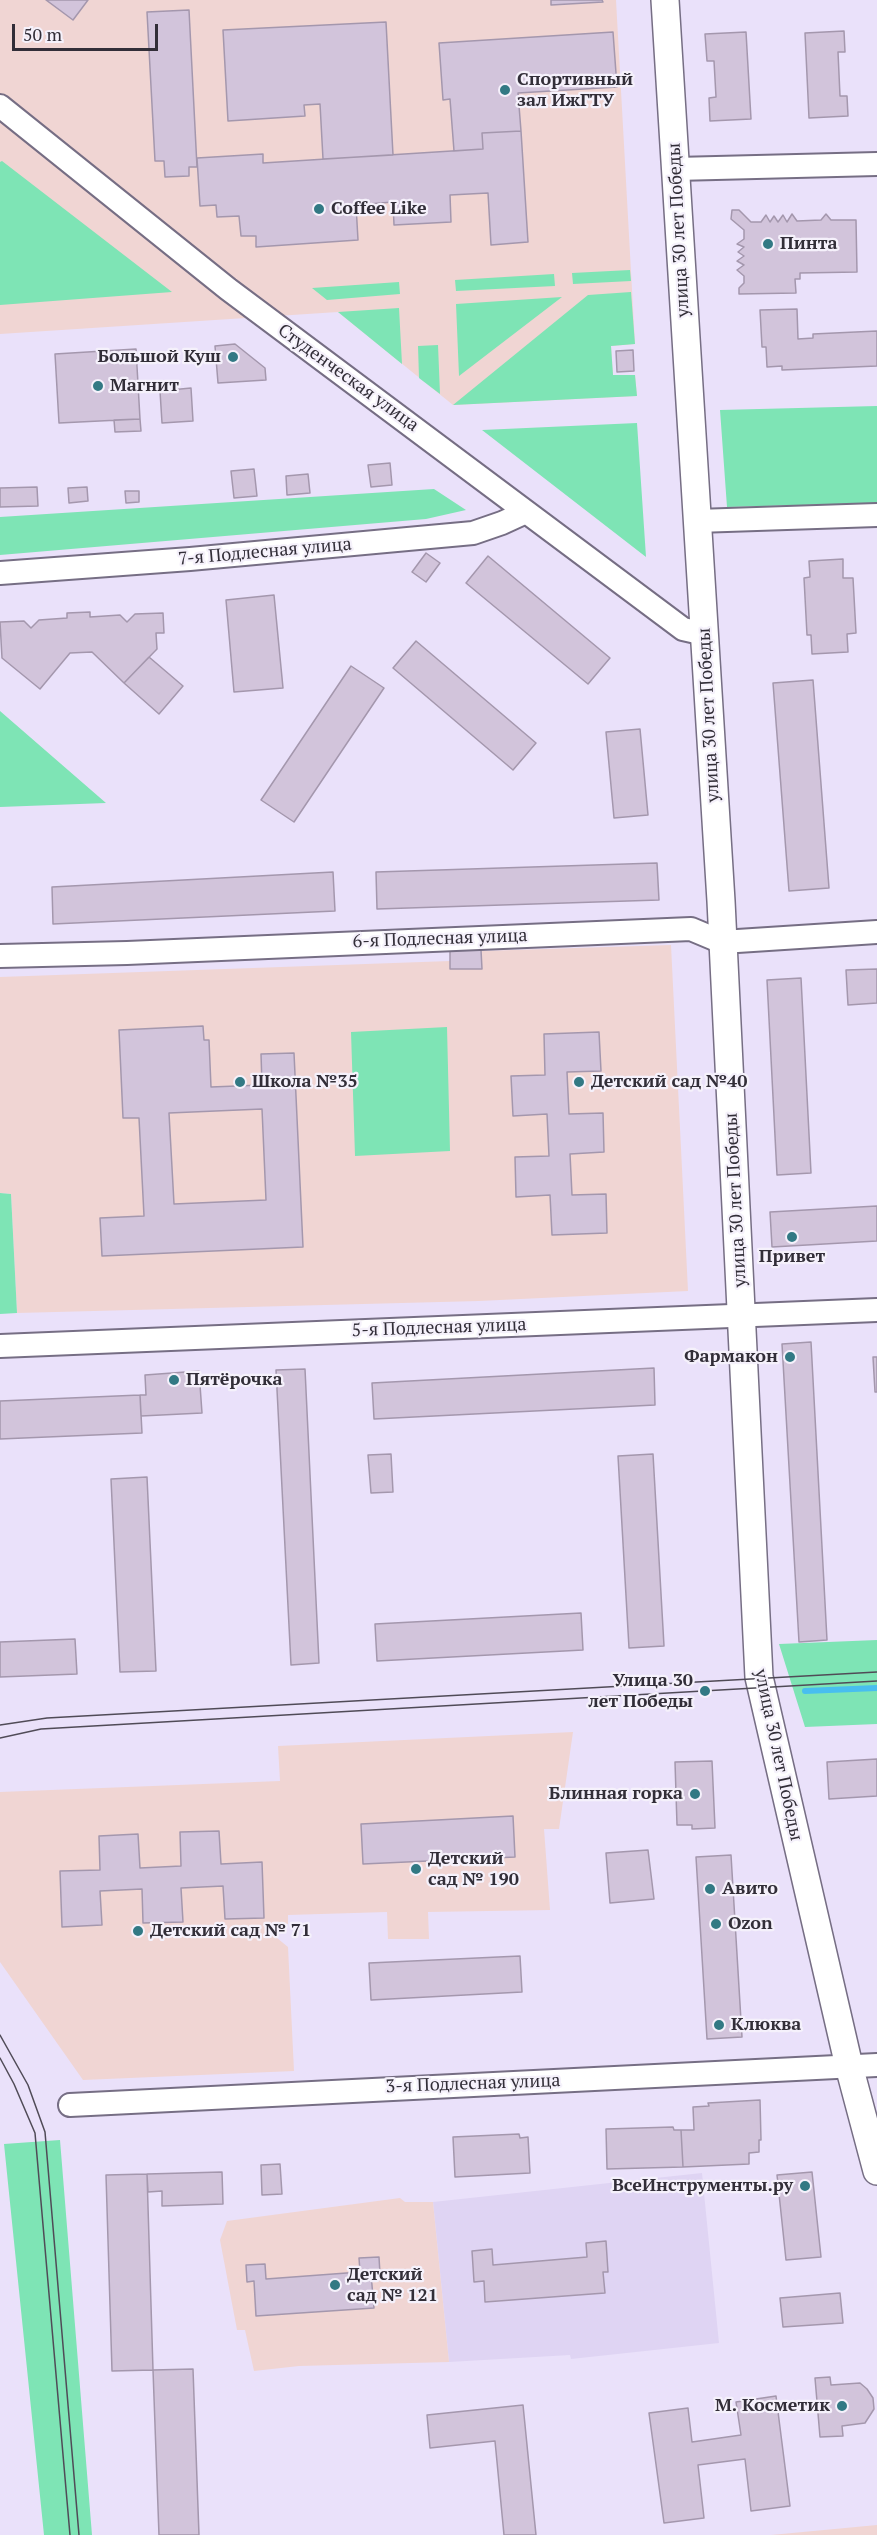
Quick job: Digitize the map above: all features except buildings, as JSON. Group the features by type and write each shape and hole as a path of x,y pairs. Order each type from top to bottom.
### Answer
{"main road":[{"name":"улица 30 лет Победы","path":"665,0 705,634 759,1677 849,2066 877,2171"}],"street":[{"name":"Студенческая улица","path":"0,106 228,289 682,629 705,634"},
{"path":"676,169 877,164"},
{"name":"7-я Подлесная улица","path":"0,573 190,559 473,533 526,512"},
{"path":"697,521 877,515"},
{"name":"6-я Подлесная улица","path":"0,956 127,953 691,929 722,942 877,932"},
{"name":"5-я Подлесная улица","path":"0,1346 877,1310"},
{"name":"3-я Подлесная улица","path":"70,2105 877,2065"}],"shaded area":[{"path":"0,0 616,0 635,344 611,346 613,375 635,375 637,396 453,405 338,312 0,334"},
{"name":"Школа №35","path":"671,945 688,1291 479,1301 17,1313 11,1194 0,1193 0,977 450,961 450,969 481,969 481,951"},
{"name":"Детский сад № 71","path":"573,1732 559,1829 544,1829 550,1910 428,1912 429,1939 388,1939 387,1912 288,1915 288,1924 276,1924 277,1938 288,1947 294,2071 83,2080 0,1962 0,1792 280,1781 278,1746"},
{"path":"702,2173 719,2343 571,2359 570,2355 449,2362 433,2202"},
{"name":"Детский сад № 121","path":"400,2198 405,2202 433,2202 449,2362 299,2366 254,2371 245,2330 237,2330 220,2240 227,2221"},
{"path":"877,2525 877,2535 771,2535"}],"green space":[{"path":"2,161 172,292 0,305 0,162"},
{"path":"630,270 631,281 573,284 572,273"},
{"path":"554,274 555,286 456,291 455,280"},
{"path":"399,282 400,294 327,300 312,288"},
{"path":"631,292 635,344 611,346 613,375 635,375 637,396 453,405 588,295"},
{"path":"562,297 459,376 456,304"},
{"path":"399,308 402,364 338,312"},
{"path":"438,345 440,394 419,378 418,346"},
{"path":"877,406 877,503 727,507 720,410"},
{"path":"637,423 646,557 482,430"},
{"path":"434,489 466,510 426,519 0,555 0,517"},
{"path":"0,711 106,803 0,807"},
{"path":"447,1027 450,1151 355,1156 351,1032"},
{"path":"0,1193 11,1194 17,1313 0,1314"},
{"path":"877,1640 877,1724 805,1727 779,1644"},
{"path":"60,2140 92,2535 44,2535 4,2144"}],"waterway":[{"path":"805,1691 877,1688"}],"tram line":[{"path":"0,1725 47,1718 877,1672"},
{"path":"0,1738 41,1729 877,1681"},
{"path":"0,2035 28,2085 45,2132 79,2535"},
{"path":"0,2058 35,2133 70,2535"}],"place":[{"name":"Спортивный зал ИжГТУ","path":"505,90"},
{"name":"Coffee Like","path":"319,209"},
{"name":"Пинта","path":"768,244"},
{"name":"Большой Куш","path":"233,357"},
{"name":"Магнит","path":"98,386"},
{"name":"Школа №35","path":"240,1082"},
{"name":"Детский сад №40","path":"579,1082"},
{"name":"Привет","path":"792,1237"},
{"name":"Фармакон","path":"790,1357"},
{"name":"Пятёрочка","path":"174,1380"},
{"name":"Улица 30 лет Победы","path":"705,1691"},
{"name":"Блинная горка","path":"695,1794"},
{"name":"Детский сад № 190","path":"416,1869"},
{"name":"Авито","path":"710,1889"},
{"name":"Ozon","path":"716,1924"},
{"name":"Детский сад № 71","path":"138,1931"},
{"name":"Клюква","path":"719,2025"},
{"name":"ВсеИнструменты.ру","path":"805,2186"},
{"name":"Детский сад № 121","path":"335,2285"},
{"name":"М. Косметик","path":"842,2406"}]}
